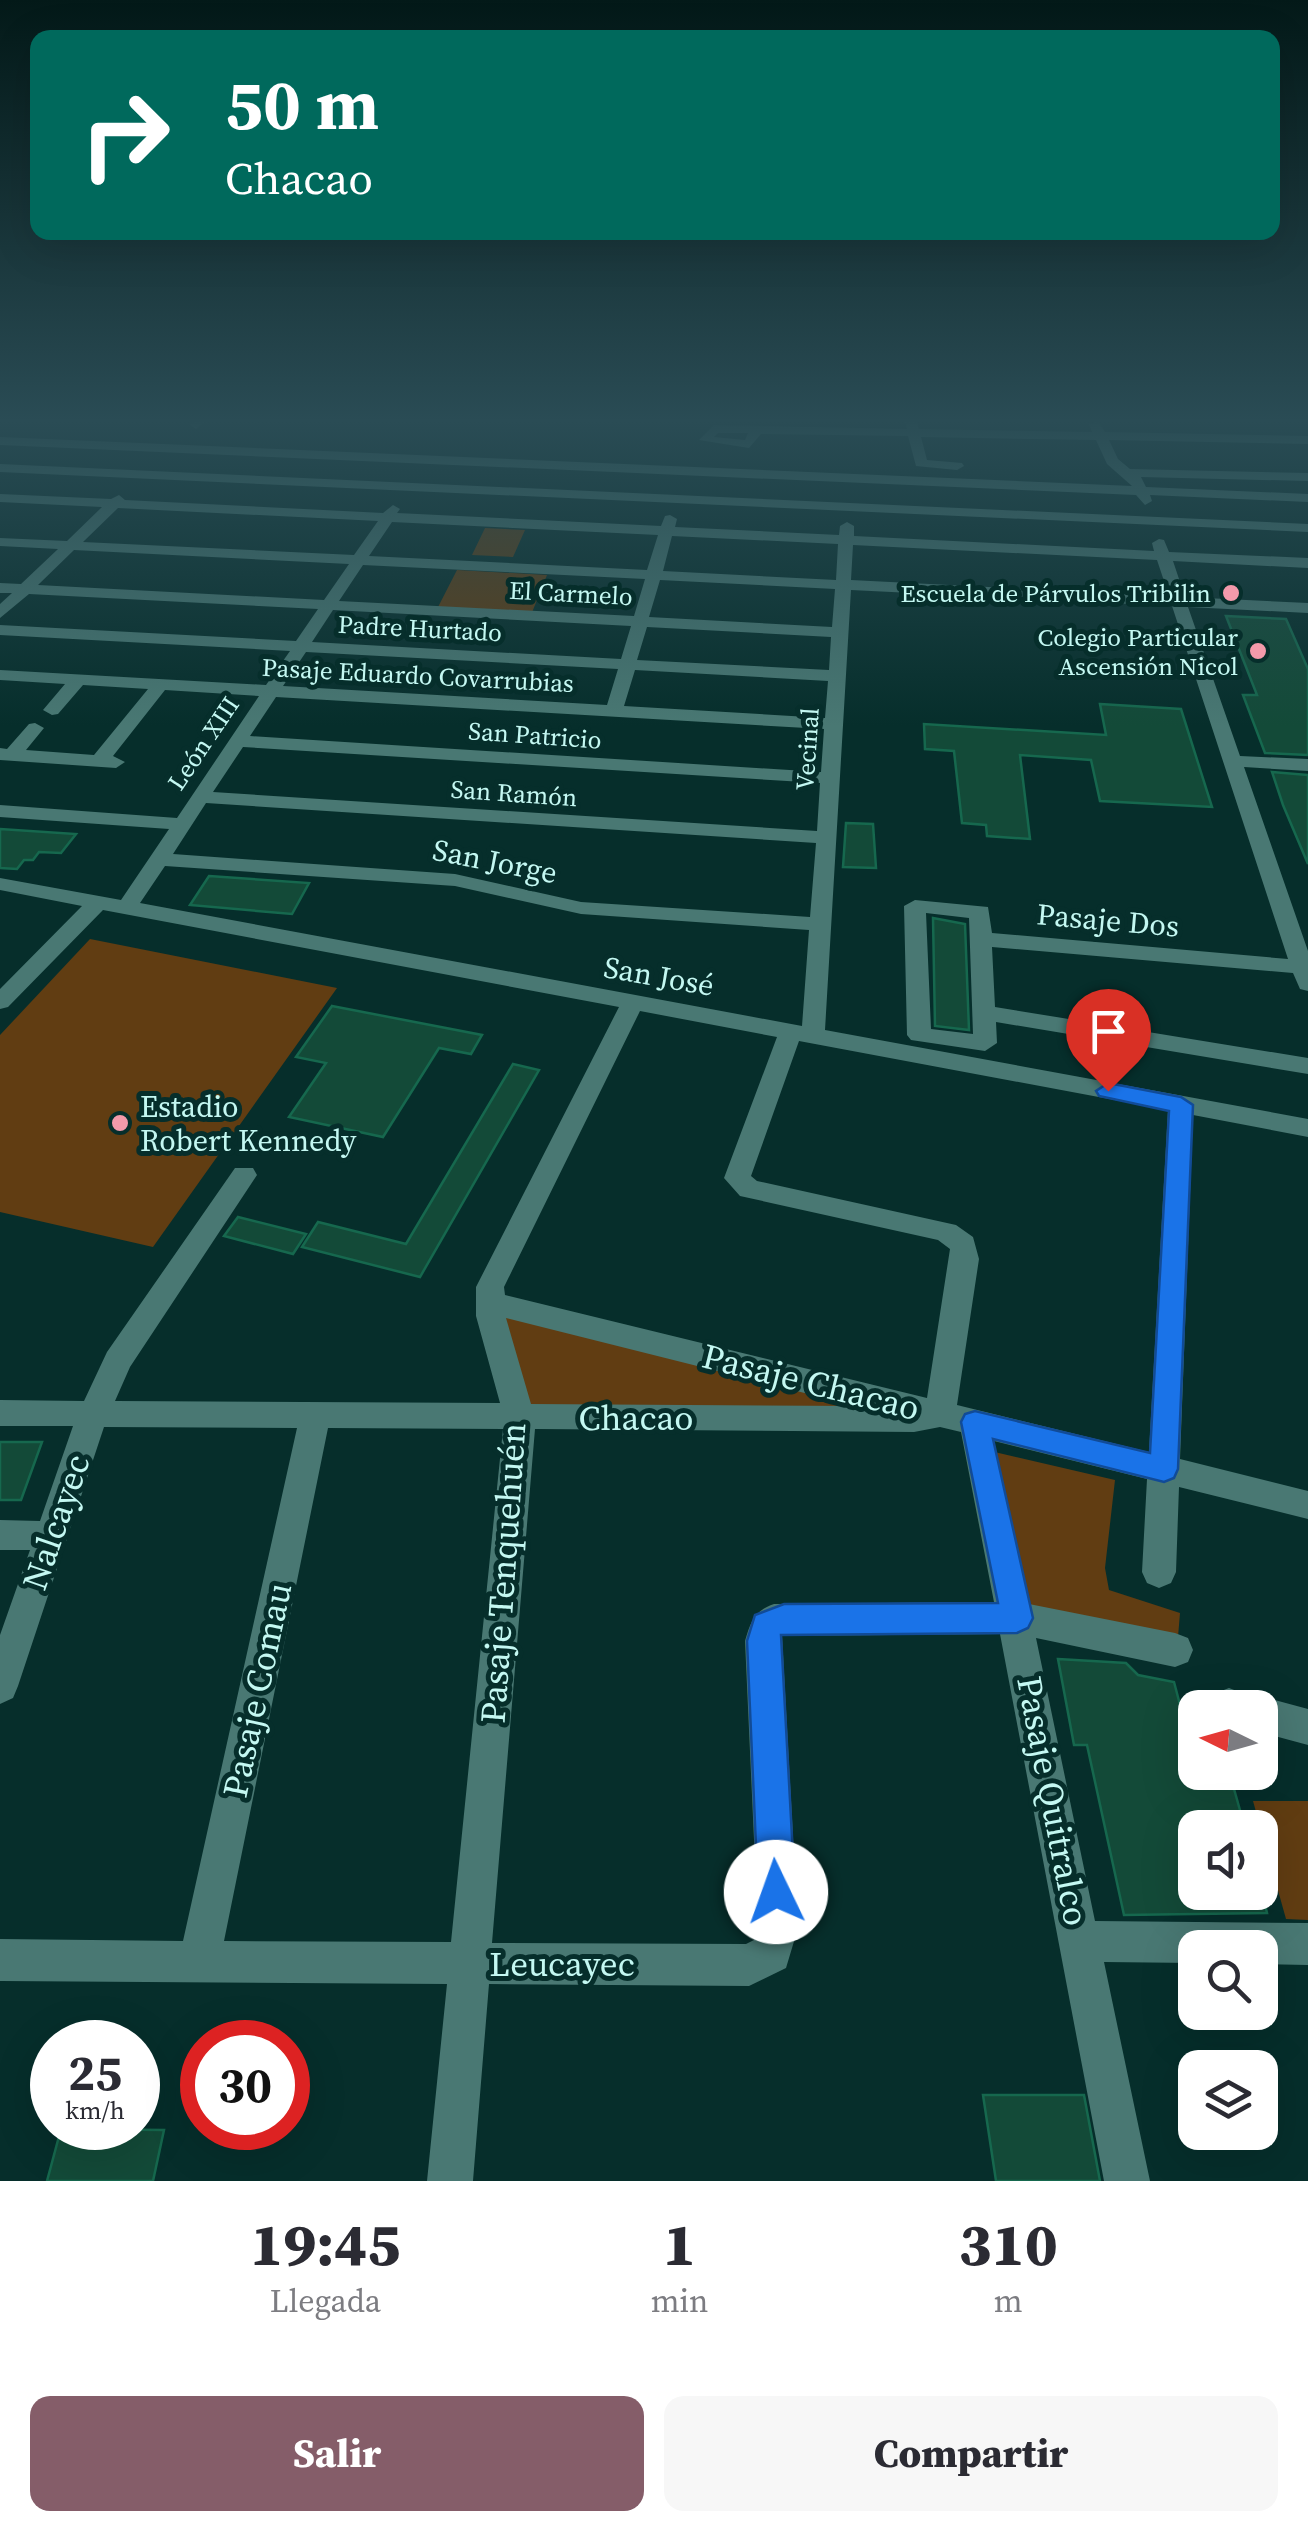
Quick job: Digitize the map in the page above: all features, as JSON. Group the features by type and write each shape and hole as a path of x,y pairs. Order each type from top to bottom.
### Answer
{"street":[{"path":"0,613 94,523"},
{"name":"León XIII","path":"126,908 383,523"},
{"path":"495,523 1308,563"},
{"path":"614,711 669,523"},
{"name":"Vecinal","path":"847,523 820,924 802,1033 736,1178 749,1189 946,1232 963,1244 957,1418"},
{"path":"1153,523 1305,976"},
{"path":"1192,523 1308,528"},
{"path":"0,542 1308,608"},
{"name":"El Carmelo","path":"0,588 840,632"},
{"name":"Padre Hurtado","path":"0,630 836,676"},
{"name":"Pasaje Eduardo Covarrubias","path":"0,676 833,724"},
{"path":"52,710 78,680"},
{"path":"6,754 108,761 160,685"},
{"path":"6,754 35,728"},
{"name":"San Patricio","path":"237,742 830,778"},
{"path":"1232,761 1308,765"},
{"name":"San Ramón","path":"200,797 826,838"},
{"path":"0,811 182,824"},
{"name":"San Jorge","path":"158,860 455,880 581,908 820,924"},
{"name":"San José","path":"0,884 1308,1128"},
{"path":"0,1002 98,902"},
{"path":"915,906 980,912 984,1013 984,1043 920,1034 915,906"},
{"name":"Pasaje Dos","path":"982,940 1305,976"},
{"path":"488,1302 494,1275 633,1002"},
{"path":"984,1013 1308,1066"},
{"path":"1158,1572 1181,1105"},
{"name":"Nalcayec","path":"0,1684 93,1414 118,1362 244,1175"},
{"name":"Pasaje Tenquehuén","path":"450,2181 520,1418 488,1302"},
{"name":"Pasaje Chacao","path":"488,1302 1308,1505"},
{"name":"Chacao","path":"0,1413 957,1418"},
{"name":"Pasaje Comau","path":"199,1962 316,1417"},
{"name":"Pasaje Quitralco","path":"957,1418 1017,1618 1128,2181"},
{"path":"0,1535 52,1536"},
{"name":"Leucayec","path":"0,1960 748,1966 762,1962 771,1952 778,1928 764,1633 774,1620 784,1618 1017,1618"},
{"path":"1017,1618 1175,1650"},
{"path":"1278,1719 1308,1727"},
{"path":"1080,1940 1308,1944"}],"shaded area":[{"path":"485,528 525,530 513,557 472,555"},
{"path":"457,570 547,575 531,615 436,611"},
{"name":"Estadio Robert Kennedy","path":"90,939 337,988 153,1247 0,1212 0,1035"},
{"path":"496,1309 912,1412 519,1406"},
{"path":"986,1450 1115,1480 1105,1568 1109,1590 1180,1613 1177,1649 1027,1626"},
{"path":"1253,1801 1308,1801 1308,1920 1286,1919 1278,1890 1278,1810 1256,1810"}],"building":[{"path":"1226,616 1286,619 1308,669 1308,755 1265,753 1243,695 1257,695"},
{"path":"1100,704 1181,709 1212,807 1100,801 1091,760 1020,755 1030,839 987,836 986,825 962,823 954,751 925,749 924,724 1106,735"},
{"path":"1272,772 1308,775 1308,864 1283,805"},
{"path":"846,823 873,824 876,868 843,867"},
{"path":"0,829 76,834 61,853 39,852 17,869 0,868"},
{"path":"209,876 309,883 292,914 190,905"},
{"path":"933,918 965,924 969,1030 935,1026"},
{"path":"332,1006 482,1035 471,1054 439,1048 383,1137 289,1117 326,1063 296,1057"},
{"path":"513,1064 539,1070 420,1277 302,1247 318,1222 406,1244"},
{"path":"238,1217 306,1234 293,1254 224,1236"},
{"path":"0,1442 42,1442 21,1500 0,1500"},
{"path":"1058,1659 1126,1663 1138,1675 1174,1682 1178,1697 1178,1790 1234,1790 1240,1810 1178,1810 1178,1910 1267,1913 1124,1915 1087,1745 1074,1745"},
{"path":"983,2095 1084,2095 1100,2181 996,2181"},
{"path":"55,2150 160,2150 153,2181 47,2181"}],"place":[{"name":"Escuela de Párvulos Tribilin","path":"1231,593"},
{"name":"Colegio Particular Ascensión Nicol","path":"1258,651"},
{"name":"Estadio Robert Kennedy","path":"120,1123"}],"route":[{"path":"776,1892 763,1641 767,1626 784,1618 1017,1618 975,1422 1164,1469 1181,1105 1108,1091"}]}
